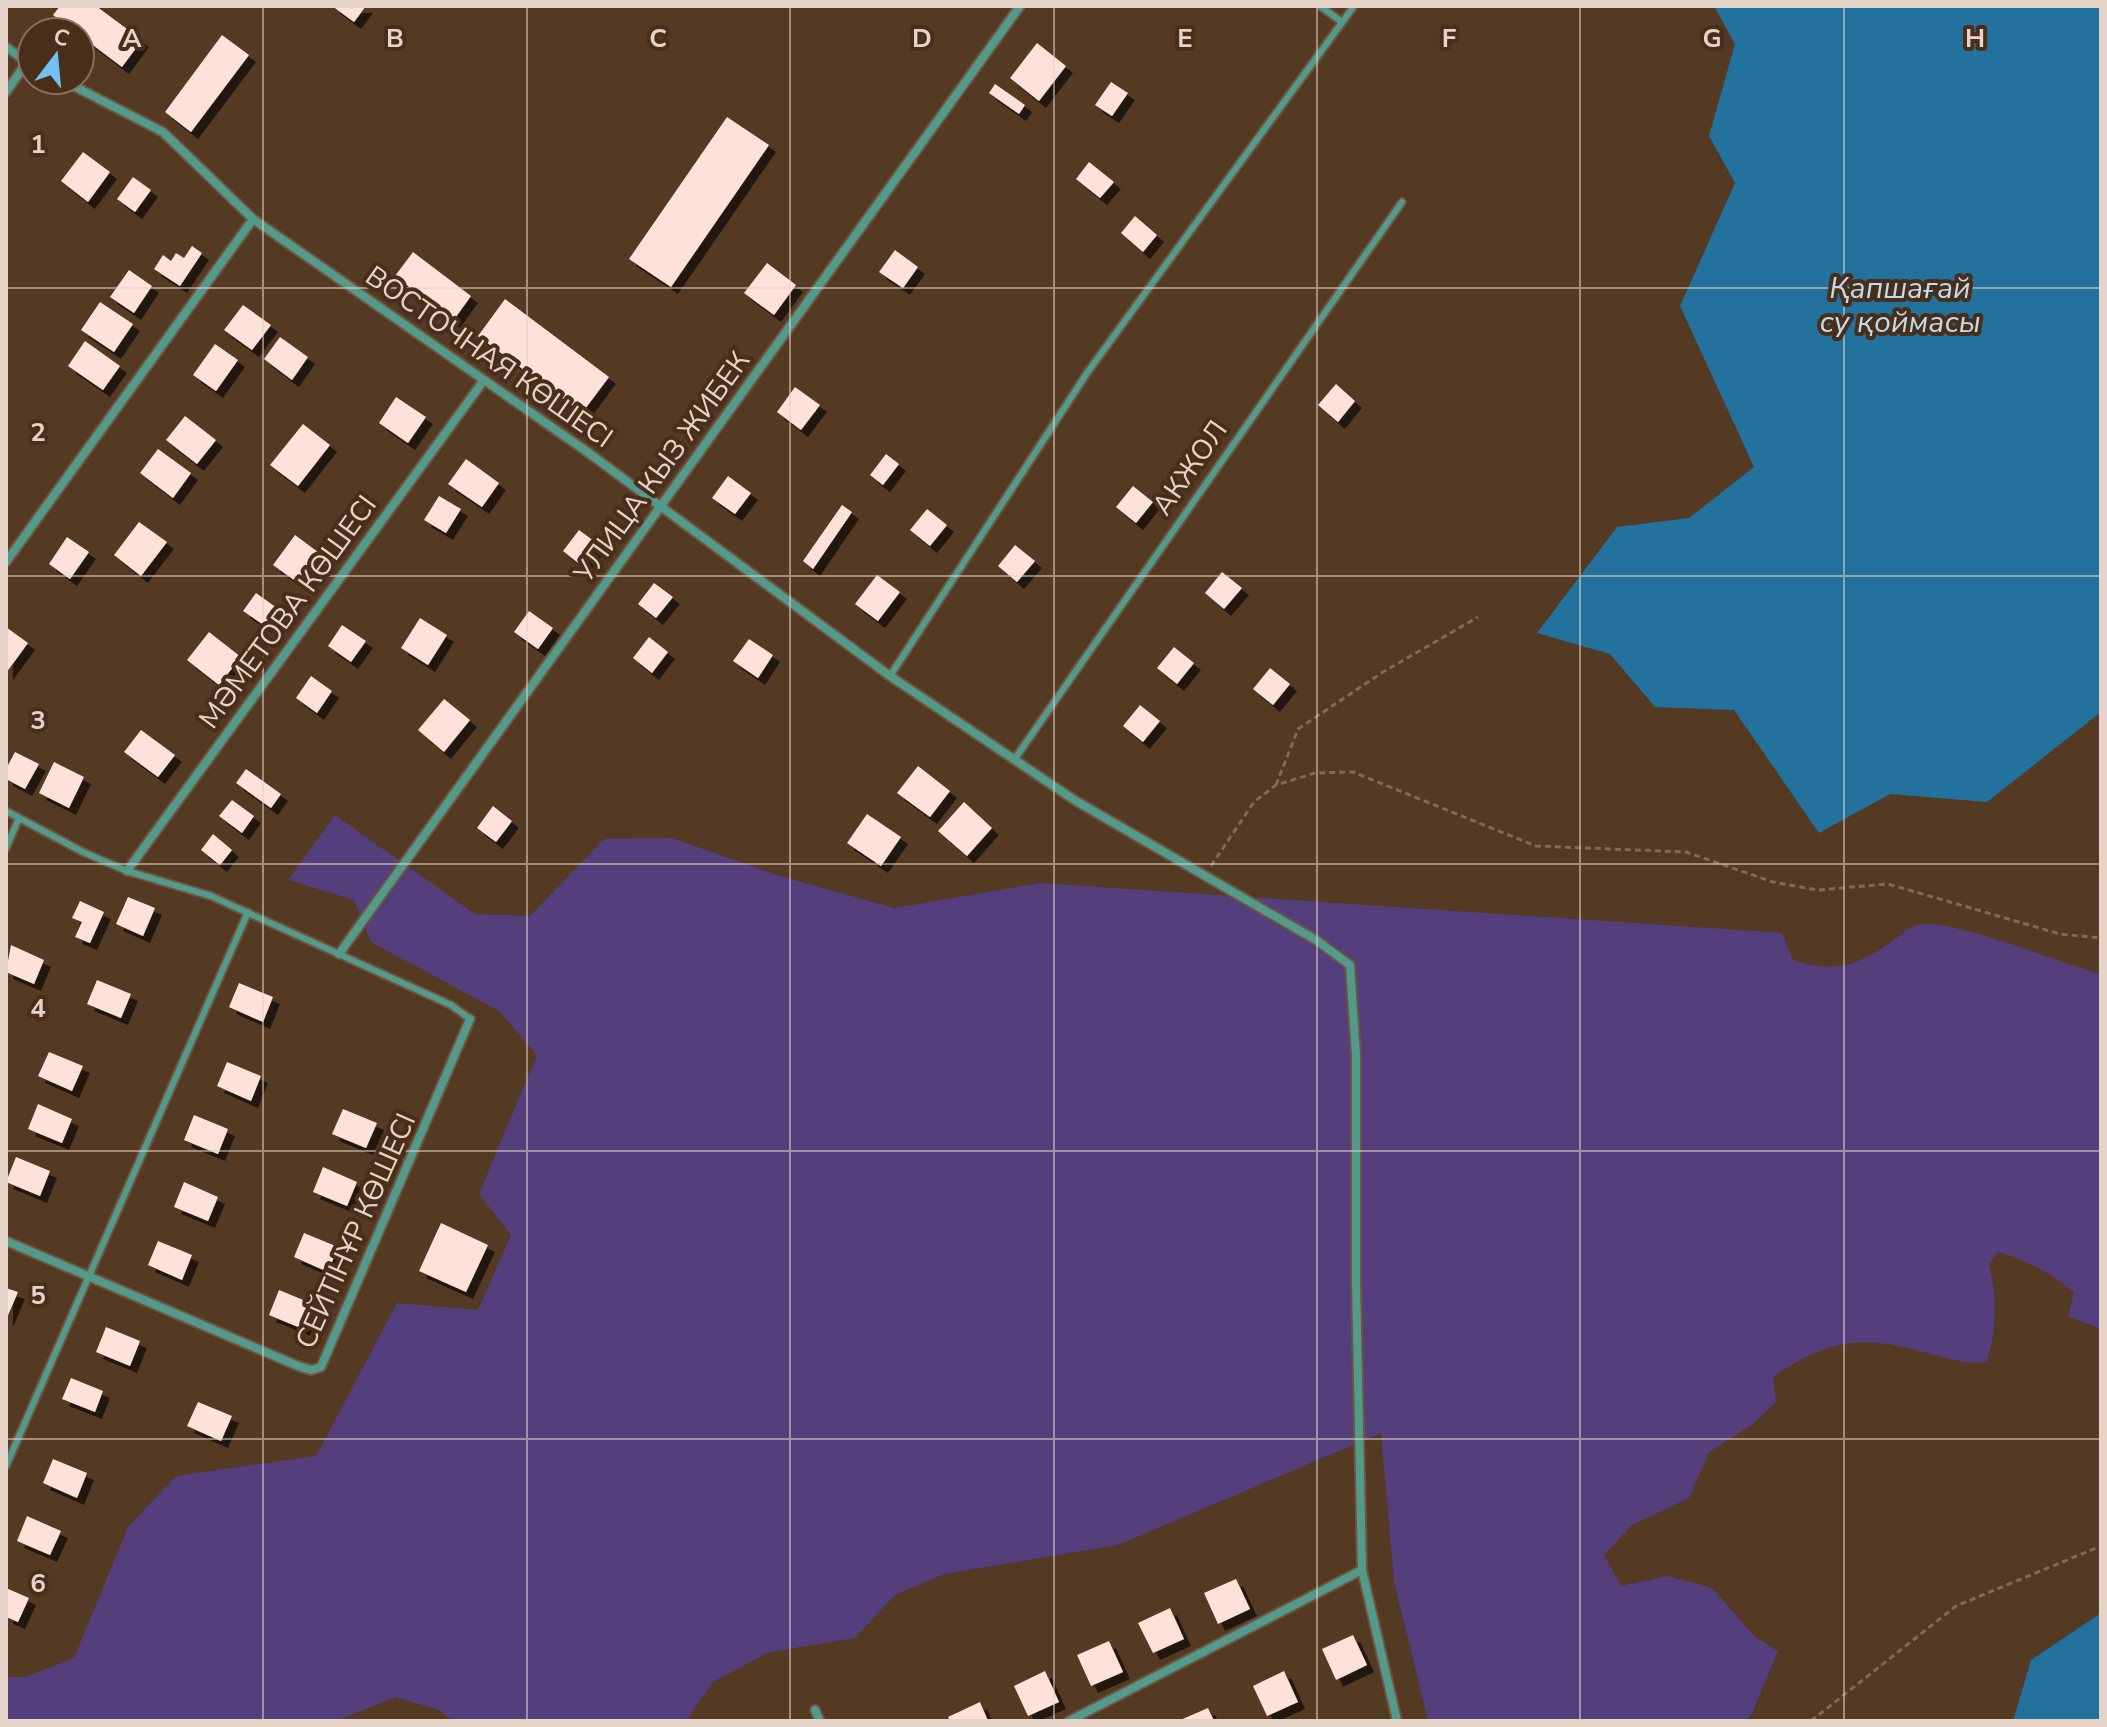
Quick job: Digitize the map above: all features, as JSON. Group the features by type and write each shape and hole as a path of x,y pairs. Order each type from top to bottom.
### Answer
{"street":[{"name":"УЛИЦА КЫЗ ЖИБЕК","path":"339,954 1020,6"},
{"name":"ВОСТОЧНАЯ КӨШЕСІ","path":"93,96 163,132 253,219 484,380 890,676 1076,801 1316,940 1350,965 1356,1055 1356,1299 1362,1570"},
{"path":"6,562 253,219"},
{"name":"МӘМЕТОВА КӨШЕСІ","path":"127,871 484,380"},
{"name":"СЕЙТІНҰР КӨШЕСІ","path":"6,1241 298,1366 311,1370 321,1367 470,1019"},
{"path":"1069,1721 1362,1570 1397,1721"},
{"path":"815,1710 820,1721"}],"lane":[{"path":"1320,6 1342,22"},
{"path":"890,676 1087,373 1354,6"},
{"name":"АКЖОЛ","path":"1014,760 1402,202"},
{"path":"6,811 127,871 211,896 248,912 451,1005 470,1019"},
{"path":"6,848 19,818"},
{"path":"6,1466 248,912"}],"path":[{"path":"1276,785 1298,729 1383,672 1478,617"},
{"path":"1205,876 1254,802 1276,785 1315,773 1353,772 1536,846 1686,852 1773,882 1818,890 1888,884 2060,934 2101,938"},
{"path":"1811,1721 1956,1606 2101,1546"}],"shaded area":[{"path":"335,815 475,914 530,916 604,839 672,838 780,876 894,908 1040,883 1782,933 1793,960 1834,967 1866,957 1917,925 1954,927 1979,934 2101,974 2101,1329 2068,1316 2074,1292 2065,1285 2038,1268 1998,1252 1989,1264 1995,1313 1987,1362 1962,1361 1898,1346 1860,1342 1826,1348 1809,1355 1773,1377 1776,1402 1753,1424 1709,1452 1689,1498 1632,1525 1604,1555 1621,1586 1668,1576 1712,1588 1754,1636 1778,1651 1751,1716 1744,1721 1428,1721 1394,1582 1381,1433 1118,1545 944,1574 895,1595 855,1638 769,1652 713,1682 686,1721 453,1721 439,1710 395,1697 337,1721 6,1721 6,1677 26,1677 74,1658 128,1527 176,1476 316,1456 397,1303 478,1310 511,1235 479,1194 537,1055 499,1011 371,942 354,900 288,880"}],"water":[{"name":"Қапшағай су қоймасы","path":"1714,6 2101,6 2101,712 1987,802 1890,794 1819,833 1734,710 1655,707 1610,654 1537,633 1617,527 1689,518 1754,467 1680,306 1735,183 1709,136 1735,44"},
{"path":"2101,1613 2101,1721 2013,1721 2031,1660"}],"building":[{"path":"60,6 96,6 142,40 122,67 96,47 96,16 53,15"},
{"path":"332,6 366,6 354,22"},
{"path":"222,35 249,55 191,132 165,112"},
{"path":"1037,43 1066,66 1039,101 1010,78"},
{"path":"1111,82 1128,93 1112,116 1095,105"},
{"path":"995,84 1025,105 1019,114 989,93"},
{"path":"727,117 769,145 671,287 629,259"},
{"path":"83,152 110,172 88,202 61,181"},
{"path":"1089,162 1114,182 1100,198 1076,179"},
{"path":"133,177 151,190 135,212 117,199"},
{"path":"1135,216 1157,235 1143,252 1121,233"},
{"path":"192,246 202,253 180,286 154,269 163,255 171,261 176,253 184,258"},
{"path":"895,250 918,267 903,288 879,272"},
{"path":"413,252 471,296 453,321 395,276"},
{"path":"767,263 796,285 774,315 744,293"},
{"path":"129,270 152,286 134,313 110,297"},
{"path":"505,299 609,377 582,413 478,336"},
{"path":"100,302 133,324 114,352 81,330"},
{"path":"243,305 271,325 252,350 224,330"},
{"path":"280,337 308,357 292,380 264,359"},
{"path":"85,341 120,366 103,390 68,366"},
{"path":"215,344 238,360 216,391 193,375"},
{"path":"1336,384 1355,401 1338,422 1318,405"},
{"path":"795,387 820,405 801,430 777,412"},
{"path":"396,397 426,417 408,443 379,423"},
{"path":"185,416 216,440 197,464 166,440"},
{"path":"303,424 330,445 298,486 270,465"},
{"path":"158,449 191,473 173,498 140,473"},
{"path":"886,454 899,464 883,485 870,475"},
{"path":"466,459 499,483 482,507 448,484"},
{"path":"728,476 751,493 735,514 712,498"},
{"path":"1133,486 1153,502 1136,523 1116,507"},
{"path":"439,496 461,509 446,533 424,520"},
{"path":"842,505 852,512 813,569 803,561"},
{"path":"927,509 947,525 930,546 910,530"},
{"path":"139,522 167,542 141,576 114,555"},
{"path":"579,530 598,544 582,566 563,551"},
{"path":"295,535 322,555 301,585 273,565"},
{"path":"67,537 89,552 70,579 49,564"},
{"path":"1015,545 1035,561 1017,582 998,566"},
{"path":"1222,572 1242,588 1224,609 1205,593"},
{"path":"877,575 900,592 878,621 855,604"},
{"path":"654,583 673,597 656,618 638,604"},
{"path":"256,593 277,608 265,626 243,611"},
{"path":"529,611 553,628 538,649 514,632"},
{"path":"420,618 447,635 428,665 401,648"},
{"path":"342,625 366,641 351,662 328,646"},
{"path":"6,627 28,643 6,673"},
{"path":"209,632 241,657 219,685 187,660"},
{"path":"649,637 668,652 652,673 633,658"},
{"path":"749,639 773,655 758,678 733,661"},
{"path":"1174,647 1194,663 1177,684 1157,668"},
{"path":"1270,668 1290,684 1273,705 1253,689"},
{"path":"311,676 332,691 317,713 296,698"},
{"path":"444,699 470,720 444,752 418,730"},
{"path":"1140,705 1160,721 1143,742 1123,726"},
{"path":"141,730 175,755 158,777 124,752"},
{"path":"15,752 39,764 25,789 6,779 6,769"},
{"path":"54,762 84,777 69,808 39,793"},
{"path":"918,766 950,791 930,817 897,793"},
{"path":"246,769 281,794 271,808 236,783"},
{"path":"232,800 254,816 242,833 219,816"},
{"path":"964,802 992,828 967,856 938,831"},
{"path":"493,806 512,821 496,842 477,828"},
{"path":"867,814 901,837 881,866 847,843"},
{"path":"213,834 232,850 220,865 201,850"},
{"path":"128,897 155,908 143,936 116,924"},
{"path":"80,901 104,912 90,943 75,937 82,922 72,918"},
{"path":"11,945 44,960 34,984 6,972"},
{"path":"97,980 131,994 121,1018 87,1004"},
{"path":"239,983 273,997 263,1022 229,1007"},
{"path":"49,1052 83,1066 72,1091 38,1076"},
{"path":"227,1062 261,1076 251,1101 217,1086"},
{"path":"38,1104 72,1119 62,1143 28,1129"},
{"path":"343,1109 377,1123 366,1148 332,1134"},
{"path":"194,1115 228,1129 218,1154 184,1140"},
{"path":"16,1157 50,1171 40,1196 6,1182"},
{"path":"323,1167 357,1182 347,1206 313,1192"},
{"path":"184,1182 218,1197 208,1221 174,1207"},
{"path":"441,1223 488,1245 466,1292 419,1271"},
{"path":"304,1233 338,1247 328,1272 294,1257"},
{"path":"158,1241 192,1255 182,1280 148,1265"},
{"path":"6,1288 18,1292 6,1320"},
{"path":"279,1290 313,1304 303,1329 269,1315"},
{"path":"106,1327 140,1341 130,1366 96,1352"},
{"path":"71,1378 103,1391 95,1412 62,1399"},
{"path":"198,1402 232,1416 221,1441 187,1426"},
{"path":"53,1459 87,1473 77,1498 43,1483"},
{"path":"27,1516 61,1531 50,1555 17,1541"},
{"path":"1236,1579 1250,1609 1218,1624 1204,1593"},
{"path":"6,1588 29,1598 18,1622 6,1617"},
{"path":"1170,1608 1184,1639 1153,1653 1138,1623"},
{"path":"1353,1635 1367,1665 1336,1680 1322,1649"},
{"path":"1109,1641 1123,1672 1091,1686 1077,1655"},
{"path":"1045,1671 1059,1702 1028,1716 1014,1686"},
{"path":"1284,1671 1298,1702 1267,1716 1253,1686"},
{"path":"980,1702 988,1721 950,1721 948,1717"},
{"path":"1208,1708 1214,1721 1178,1721"}]}
